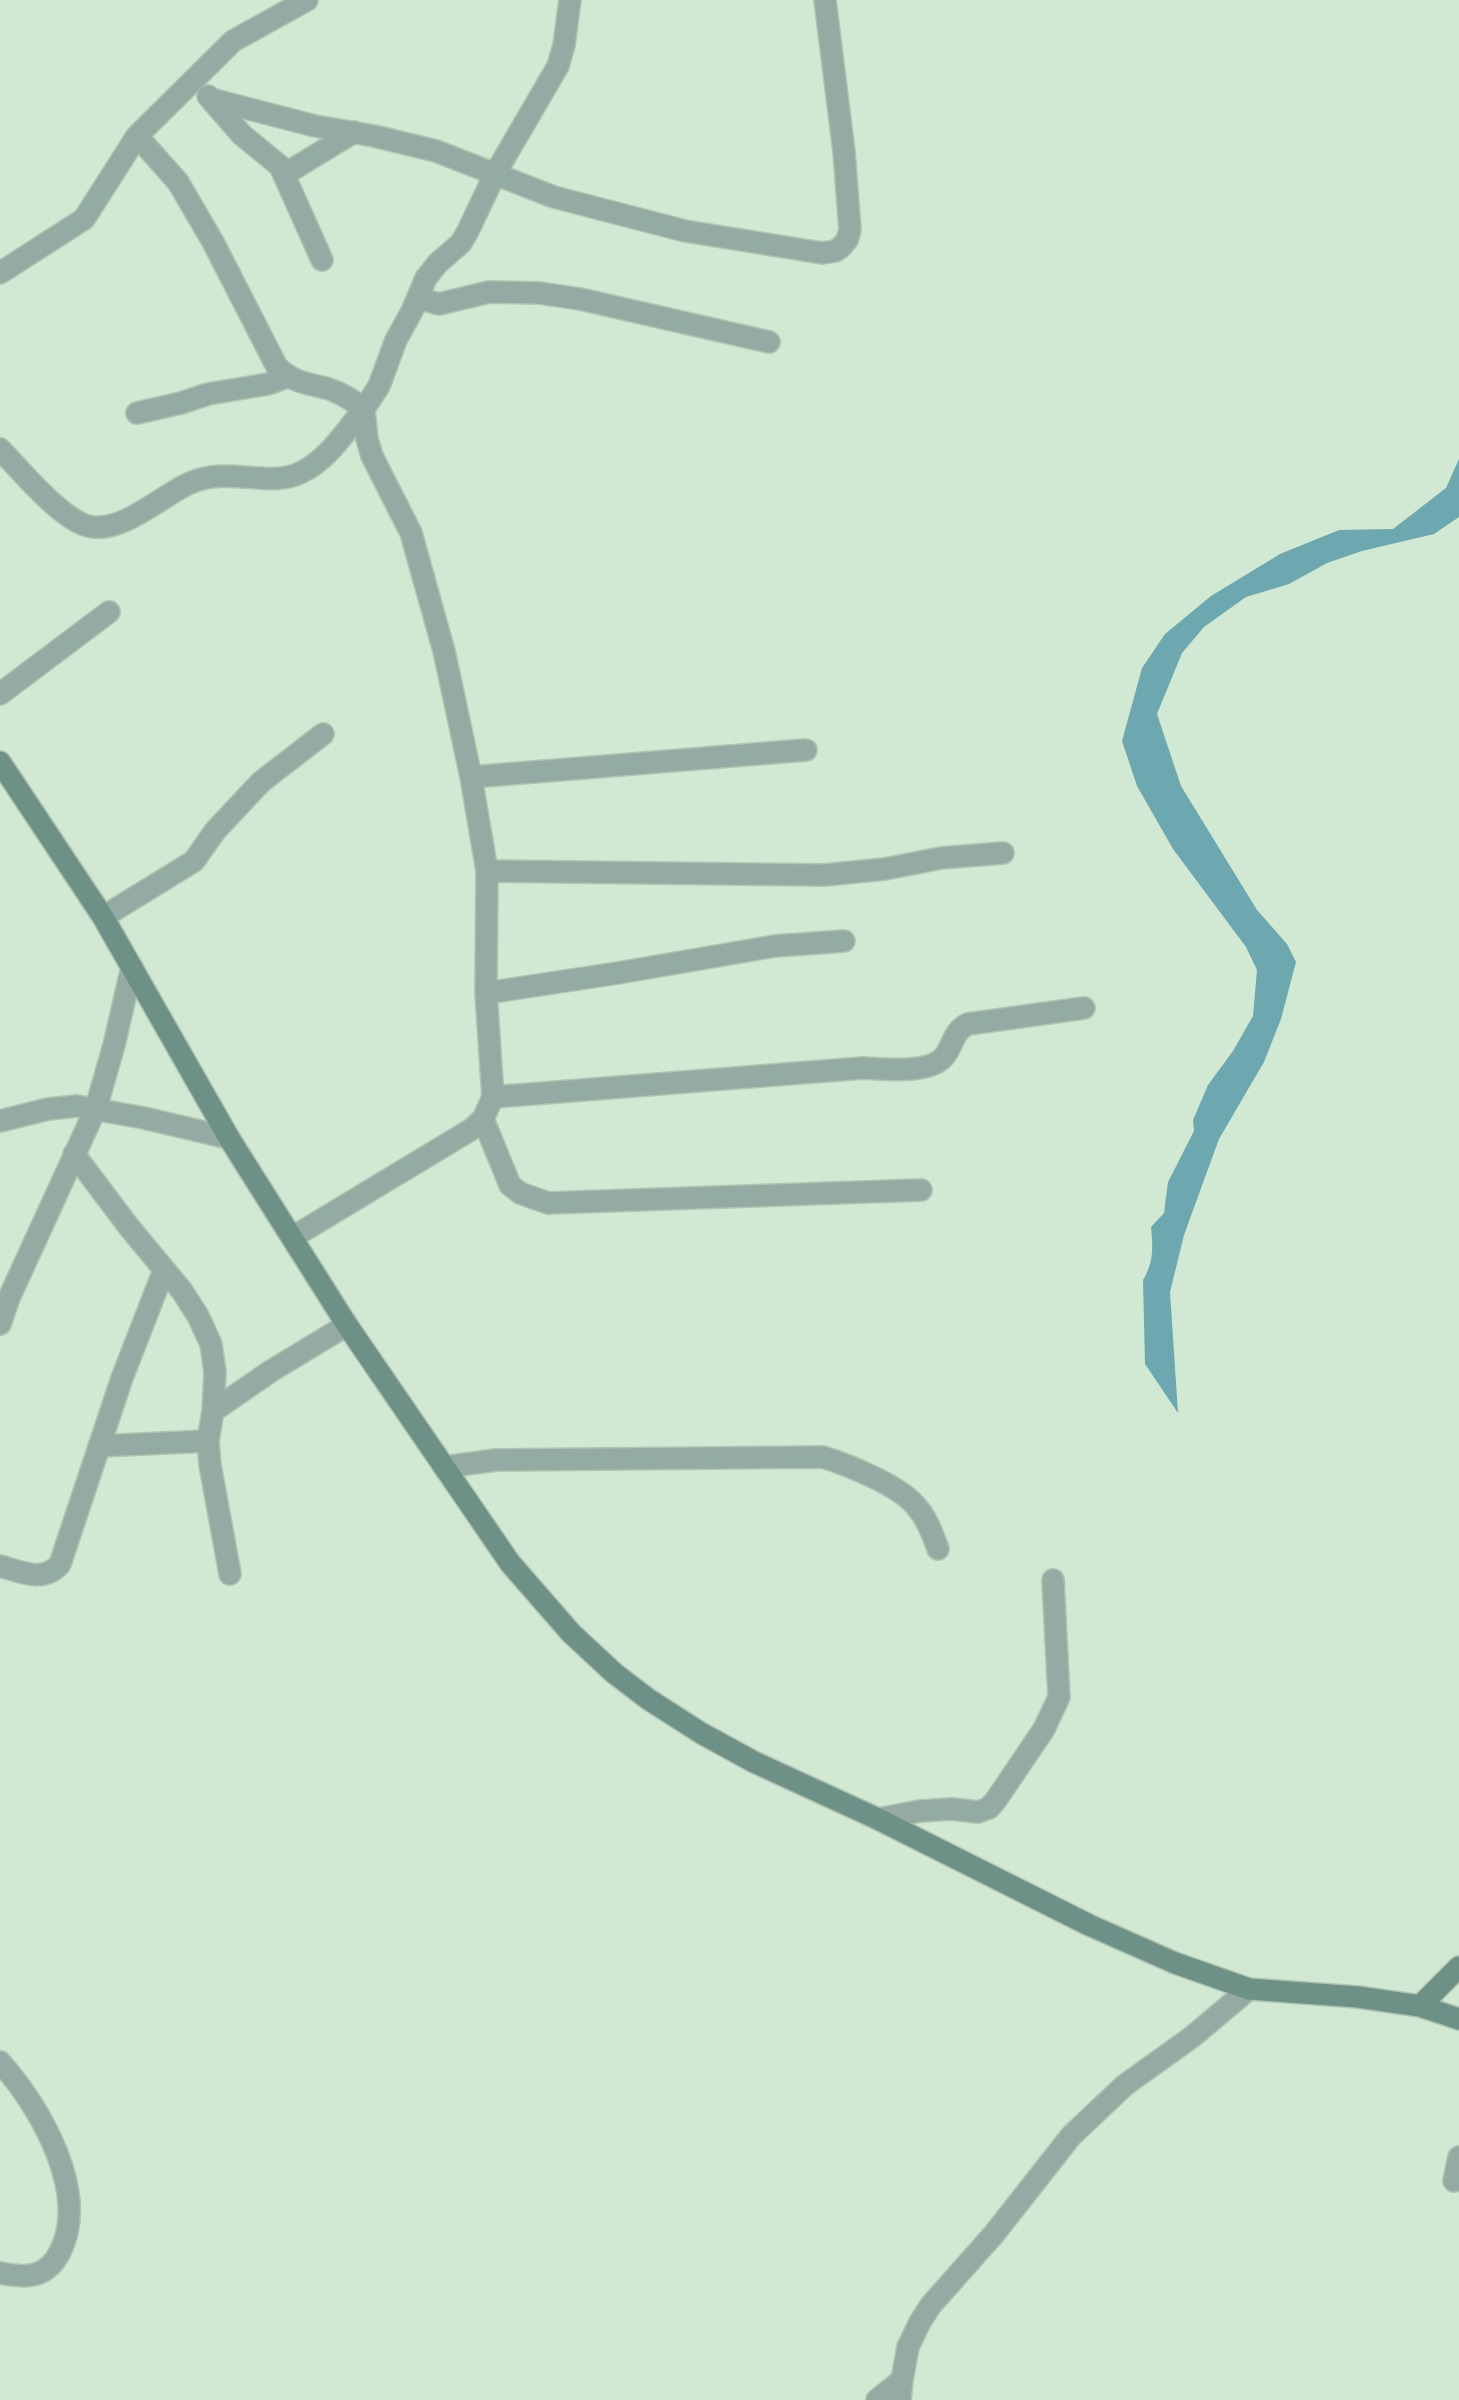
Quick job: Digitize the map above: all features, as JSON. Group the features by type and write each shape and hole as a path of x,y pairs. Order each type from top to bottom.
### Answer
{"main road":[{"path":"0,762 103,917 229,1138 347,1325 510,1563 571,1633 614,1673 648,1699 701,1733 754,1762 878,1819 1089,1926 1175,1963 1249,1989 1358,1997 1420,2006 1459,2019"},
{"path":"1420,2006 1459,1967"}],"street":[{"path":"0,274 84,219 137,136 233,41 307,0"},
{"path":"0,449 55,505 76,521 100,527 146,509 188,483 205,477 219,475 280,479 299,474 328,454 372,399 396,340 426,278 438,263 453,251 468,231 495,174 558,66 564,45 570,0"},
{"path":"211,99 315,126 436,151 554,197 685,231 822,253 835,251 847,240 850,230 844,152 825,0"},
{"path":"190,82 211,99 242,135 274,160 285,174 322,260"},
{"path":"285,174 354,132"},
{"path":"137,136 178,182 213,242 277,368 294,381 331,390 364,409"},
{"path":"418,298 439,304 489,292 539,293 580,299 769,342"},
{"path":"137,412 208,394 268,384 287,377"},
{"path":"293,1237 472,1129 483,1119 493,1097 486,993 487,871 471,777 444,651 411,533 372,456 364,409"},
{"path":"0,694 109,612"},
{"path":"103,917 194,861 215,831 261,782 323,734"},
{"path":"471,777 806,750"},
{"path":"487,871 825,875 1003,852"},
{"path":"486,993 775,946 844,942"},
{"path":"0,1324 9,1298 96,1108 132,967"},
{"path":"493,1097 863,1068 923,1068 943,1059 956,1033 968,1024 1084,1008"},
{"path":"0,1121 48,1109 77,1106 229,1138"},
{"path":"483,1119 510,1185 520,1193 548,1203 922,1190"},
{"path":"74,1154 182,1291 211,1344 215,1372 208,1441 230,1574"},
{"path":"0,1566 32,1575 45,1575 60,1564 122,1378 164,1270"},
{"path":"213,1411 271,1371 347,1325"},
{"path":"99,1446 208,1441"},
{"path":"444,1467 496,1460 823,1457 848,1464 914,1503 929,1524 938,1549"},
{"path":"878,1819 952,1809 978,1812 989,1808 996,1800 1044,1729 1059,1697 1053,1580"},
{"path":"877,2400 901,2390 908,2347 932,2305 995,2234 1071,2137 1125,2085 1192,2037 1249,1989"},
{"path":"0,2062 17,2081 53,2146 67,2180 70,2221 64,2244 57,2258 47,2268 37,2274 21,2277 0,2273"},
{"path":"1454,2181 1459,2157"}],"water":[{"path":"1459,459 1459,517 1434,534 1362,551 1327,563 1289,584 1246,597 1204,627 1182,653 1157,714 1181,786 1257,910 1287,944 1296,962 1281,1019 1264,1062 1219,1139 1184,1235 1170,1292 1178,1413 1145,1364 1143,1280 1152,1254 1151,1227 1164,1213 1168,1182 1194,1131 1193,1120 1208,1085 1233,1051 1253,1016 1257,970 1246,947 1173,849 1137,786 1122,741 1142,668 1165,634 1211,596 1280,554 1339,530 1393,529 1446,488"}]}
